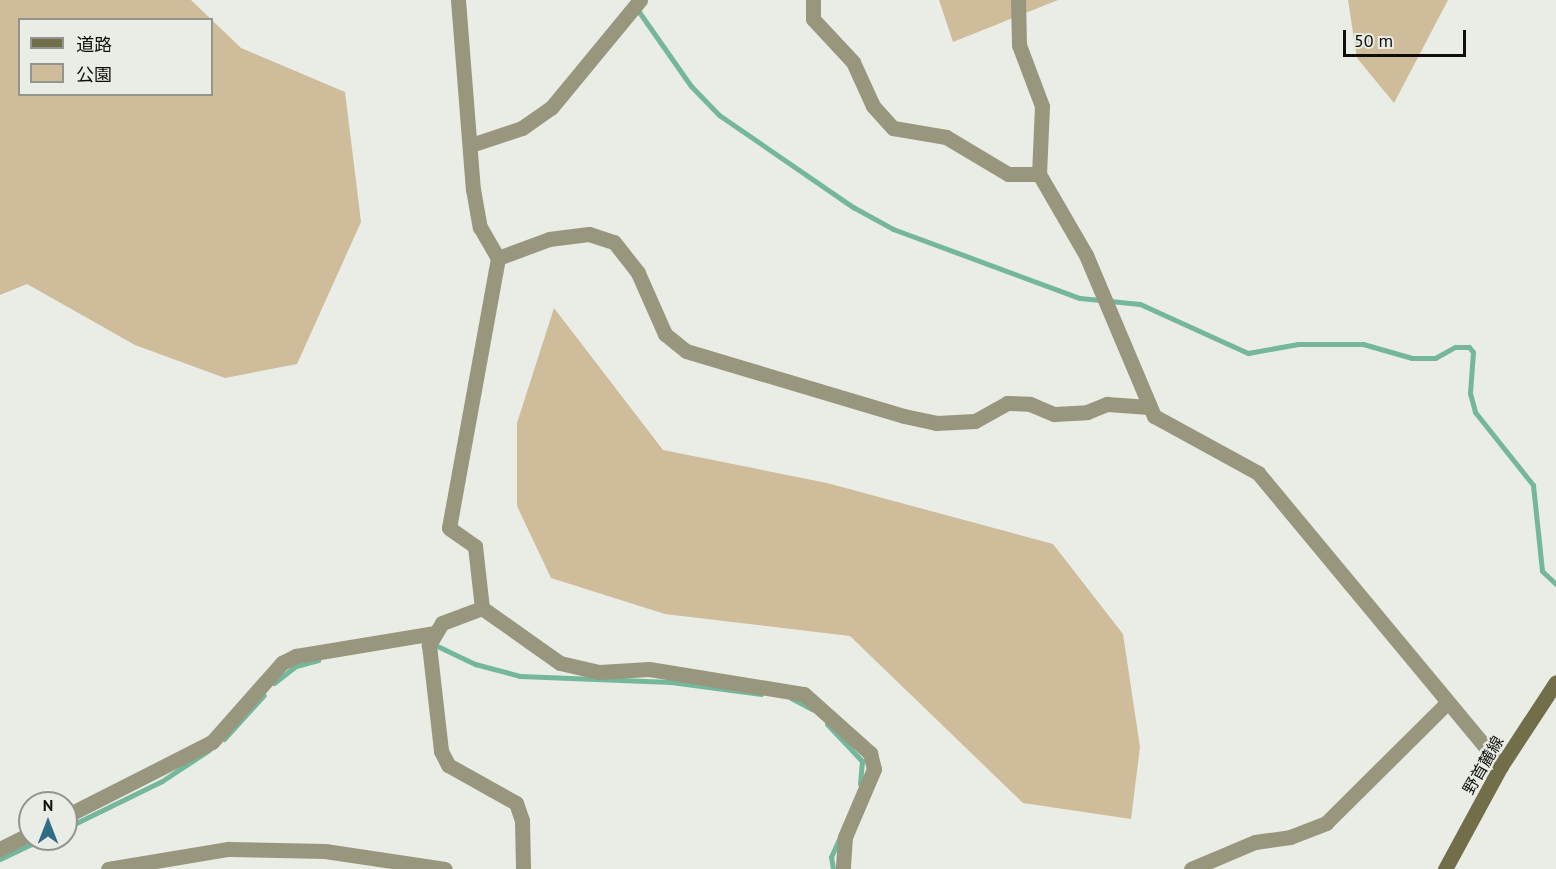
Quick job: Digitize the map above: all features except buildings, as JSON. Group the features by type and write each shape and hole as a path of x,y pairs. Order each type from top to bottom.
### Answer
{"main road":[{"name":"野首麓線","path":"1444,869 1501,766 1556,682"}],"street":[{"path":"458,0 462,93 471,145 480,227 498,258 448,528 475,546 482,608 560,663 599,672 649,669 804,694 870,753 874,769 845,837 843,869"},
{"path":"471,145 522,128 551,108 640,0"},
{"path":"813,0 813,19 853,62 873,106 893,128 946,137 1008,174 1039,174"},
{"path":"1018,0 1019,45 1042,106 1039,174 1086,255 1154,416 1258,473 1501,766"},
{"path":"498,258 549,239 589,234 614,242 638,273 665,334 686,351 904,416 936,423 975,421 1007,403 1030,404 1054,414 1087,412 1107,404 1149,407"},
{"path":"482,608 442,623 429,645 441,751 448,765 516,803 522,820 523,869"},
{"path":"78,810 212,742 282,663 296,656 435,633"},
{"path":"1191,869 1255,842 1290,837 1326,823 1447,703"},
{"path":"0,849 18,840"},
{"path":"108,869 228,849 325,851 445,869"}],"green space":[{"path":"0,0 191,0 210,18 18,18 18,96 213,96 213,21 241,48 345,92 361,222 297,364 225,378 135,345 27,284 0,295"},
{"path":"939,0 1058,0 953,42"},
{"path":"1348,0 1448,0 1394,103 1357,58"},
{"path":"554,308 663,450 827,483 1053,544 1123,634 1140,747 1131,819 1023,803 850,636 665,614 551,578 517,506 517,423"}],"waterway":[{"path":"637,9 691,86 719,115 853,207 893,229 1080,298 1140,304 1248,353 1298,344 1363,344 1412,358 1435,358 1455,347 1469,347 1473,352 1470,393 1475,412 1533,485 1542,571 1556,584"},
{"path":"433,644 475,664 520,676 671,682 761,694"},
{"path":"274,683 296,666 318,660"},
{"path":"224,739 264,695"},
{"path":"791,698 812,709"},
{"path":"827,724 862,761 860,784"},
{"path":"78,822 162,781 209,750"},
{"path":"833,869 831,857 840,837"},
{"path":"0,859 18,850"}]}
